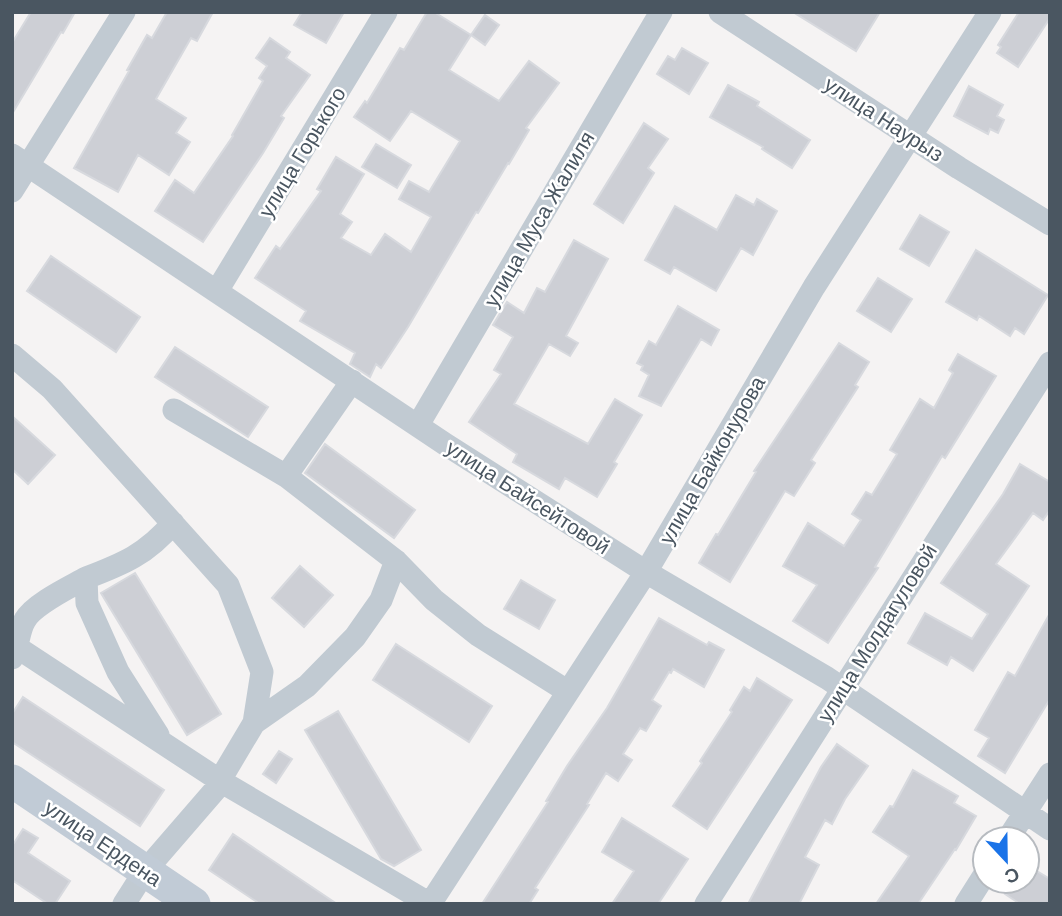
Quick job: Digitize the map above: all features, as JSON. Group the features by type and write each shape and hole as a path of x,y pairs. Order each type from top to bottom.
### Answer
{"street":[{"path":"12,191 20,160 124,12"},
{"name":"улица Горького","path":"217,291 386,12"},
{"name":"улица Муса Жалиля","path":"418,425 661,12"},
{"name":"улица Наурыз","path":"720,12 1050,224"},
{"name":"улица Байконурова","path":"430,904 646,572 814,287 990,12"},
{"name":"улица Байсейтовой","path":"20,160 418,425 646,572 827,678 1050,829"},
{"path":"12,355 52,389 228,585 262,672 254,723 221,781 145,871 124,904"},
{"name":"улица Молдагуловой","path":"706,904 1050,363"},
{"path":"286,476 352,381"},
{"path":"174,410 286,476 396,561 433,600 478,635 567,691"},
{"path":"173,523 156,543 127,562 86,578 48,599 25,620 14,650 221,781 430,904"},
{"path":"254,723 307,686 355,637 381,600 396,561"},
{"path":"86,578 87,603 118,673 163,743"},
{"path":"1017,825 1050,774"},
{"name":"улица Ердена","path":"12,781 194,904"}],"building":[{"path":"31,12 75,12 12,114 12,43"},
{"path":"167,12 213,12 197,41 191,38 156,99 186,118 176,133 190,142 169,175 138,155 118,192 74,168 147,35 152,38"},
{"path":"302,12 344,12 326,43 294,25"},
{"path":"427,12 434,12 471,35 449,70 499,101 529,61 559,83 526,128 529,130 509,164 478,213 476,212 408,327 381,368 376,364 370,377 350,364 355,353 300,321 306,311 255,278 276,246 280,249 321,191 317,189 336,157 364,174 340,214 352,222 341,238 371,255 385,234 411,252 431,217 399,199 409,181 429,192 460,141 411,111 390,141 354,117 365,101 367,103 400,48 404,50"},
{"path":"793,12 880,12 856,51"},
{"path":"1019,12 1050,12 1050,18 1018,67 997,53 1001,47 998,45"},
{"path":"485,15 499,25 485,45 471,35"},
{"path":"270,38 290,52 286,58 310,75 281,116 284,118 263,153 203,242 155,211 175,180 194,193 233,136 263,81 259,78 267,66 256,58"},
{"path":"682,48 708,63 689,94 657,74 668,56 675,60"},
{"path":"728,85 759,102 757,106 810,140 792,168 762,149 763,147 710,117"},
{"path":"969,86 1003,105 997,116 1004,120 998,133 990,129 988,134 954,116"},
{"path":"644,123 668,139 648,168 654,173 623,223 594,204"},
{"path":"376,144 411,165 397,188 362,167"},
{"path":"736,195 754,205 757,199 777,211 753,255 741,248 716,291 674,267 670,274 645,260 675,206 717,230"},
{"path":"920,215 949,232 929,266 900,249"},
{"path":"574,240 608,259 566,336 578,343 570,356 549,344 514,404 588,444 615,399 642,415 597,497 565,478 559,489 513,462 517,454 469,422 501,374 494,370 513,337 493,325 507,302 524,313 537,288 545,292"},
{"path":"976,250 1048,295 1024,334 1015,328 1010,336 979,316 977,320 946,302"},
{"path":"51,256 140,317 116,352 27,291"},
{"path":"878,278 912,299 891,332 857,311"},
{"path":"678,306 719,330 711,345 701,339 661,406 639,396 649,375 641,370 643,366 637,363 649,341 656,345"},
{"path":"839,343 869,362 855,385 858,387 811,460 815,463 794,496 785,491 730,582 699,563 756,472 754,471"},
{"path":"175,347 268,407 248,437 155,377"},
{"path":"958,354 996,376 945,458 942,456 875,567 878,568 828,643 793,621 817,585 783,566 808,523 844,546 861,520 852,514 866,492 872,495 897,454 890,450 920,399 934,408 953,373 949,370"},
{"path":"12,416 55,455 28,484 12,469"},
{"path":"325,444 415,510 394,538 305,473"},
{"path":"1020,464 1050,482 1050,510 1043,520 1033,513 996,564 1029,586 973,671 951,657 947,665 908,643 925,613 972,639 988,614 941,583 1003,494"},
{"path":"300,566 333,595 304,627 272,598"},
{"path":"135,573 221,714 187,735 101,593"},
{"path":"521,580 555,600 539,629 504,609"},
{"path":"1050,613 1050,699 1005,773 978,756 989,738 975,730 1008,672 1015,676"},
{"path":"659,618 707,645 709,642 724,650 704,687 673,669 669,672 652,700 661,706 646,731 640,728 623,754 632,760 618,781 606,773 587,804 589,805 535,888 538,890 529,904 482,904 548,802 546,801 567,766 607,708"},
{"path":"396,644 492,706 469,742 373,680"},
{"path":"757,678 792,700 707,829 673,806 702,763 700,761 732,712 730,710 744,687 750,691"},
{"path":"23,697 164,790 140,826 12,742 12,714"},
{"path":"338,711 421,850 394,866 381,859 305,730"},
{"path":"837,744 868,766 845,799 832,824 825,820 805,857 819,865 799,904 748,904 821,767"},
{"path":"279,751 292,759 276,783 263,774"},
{"path":"913,770 958,796 954,803 976,816 918,904 876,904 909,856 873,832 890,806 893,807"},
{"path":"622,818 688,859 658,904 612,904 634,871 602,852"},
{"path":"23,829 38,838 28,853 70,881 55,904 48,904 12,880 12,842 14,843"},
{"path":"233,834 337,904 260,904 209,870"},
{"path":"1041,874 1050,879 1050,904 1020,904 1006,895 1041,895"}]}
